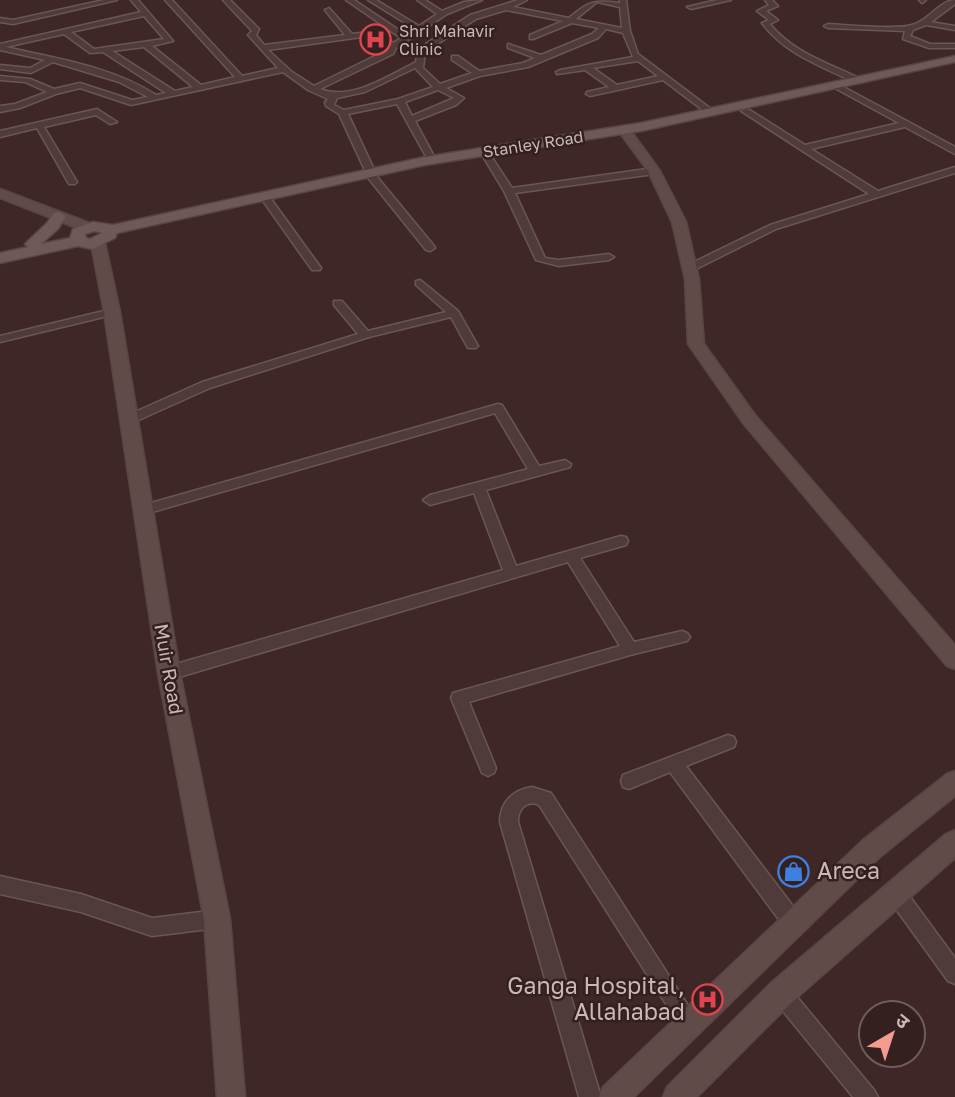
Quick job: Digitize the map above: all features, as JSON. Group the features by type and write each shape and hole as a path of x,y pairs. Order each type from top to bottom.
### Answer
{"main road":[{"name":"Stanley Road","path":"0,258 93,235 372,176 488,158 746,111 839,87 954,50"},
{"name":"Stanley Road","path":"0,251 268,201 432,160 626,133 711,112 955,65"},
{"path":"33,244 53,226 59,216"}],"street":[{"path":"0,20 13,22 112,0 125,18"},
{"path":"65,31 93,51 169,41 134,0"},
{"path":"168,0 241,79"},
{"path":"226,0 256,31 253,35 262,48 284,69 334,99 329,102 330,106 343,113 372,176 430,248"},
{"path":"349,0 406,38"},
{"path":"371,0 418,28"},
{"path":"420,0 442,14"},
{"path":"316,88 390,51 418,28 442,14 467,1 479,0"},
{"path":"486,0 506,8 626,31"},
{"path":"410,120 460,98 438,86 419,69 421,51 474,17 524,0"},
{"path":"533,37 570,21 597,0 623,3 626,31 635,55 711,112"},
{"path":"691,8 728,0"},
{"path":"768,0 774,6 761,11 774,20 766,23 772,33 794,48 856,80"},
{"path":"828,26 910,29 925,23 952,1"},
{"path":"329,10 351,38"},
{"path":"0,47 146,13"},
{"path":"925,23 955,28"},
{"path":"343,113 400,101 478,74 525,65 595,36 604,27"},
{"path":"910,29 906,37 929,46 954,50"},
{"path":"262,48 378,33 393,47"},
{"path":"145,44 200,88"},
{"path":"511,46 541,58"},
{"path":"0,47 120,79 143,89 155,98"},
{"path":"105,50 174,94"},
{"path":"455,58 478,74"},
{"path":"560,72 639,58"},
{"path":"0,67 31,71 51,60"},
{"path":"327,94 347,95 421,62"},
{"path":"586,67 616,88"},
{"path":"0,109 80,85 131,103 284,69"},
{"path":"0,78 13,77 54,92"},
{"path":"590,94 664,77"},
{"path":"839,87 955,151"},
{"path":"400,101 432,160"},
{"path":"746,111 877,195"},
{"path":"0,134 97,112 113,122"},
{"path":"804,148 906,124"},
{"path":"38,125 72,182"},
{"path":"626,133 654,171 679,222 690,268 696,344 749,419 955,660"},
{"path":"488,158 509,191 541,260 559,263 609,257"},
{"path":"690,268 773,227 955,170"},
{"path":"509,191 654,171"},
{"path":"0,193 59,216 93,235"},
{"path":"268,201 316,268"},
{"name":"Muir Road","path":"93,235 112,312 169,673 217,919 231,1097"},
{"path":"420,283 454,313 472,346"},
{"path":"338,303 365,335"},
{"path":"0,339 112,312"},
{"path":"128,420 206,385 365,335 454,313"},
{"path":"142,510 498,408 536,472"},
{"path":"430,500 565,464"},
{"path":"478,487 511,573"},
{"path":"169,673 621,541"},
{"path":"571,555 630,649"},
{"path":"488,768 459,698 682,636"},
{"path":"629,781 728,743"},
{"path":"674,764 794,925"},
{"path":"613,1097 872,848 955,782"},
{"path":"590,1097 509,821 508,814 513,803 529,795 540,795 545,799 690,1024"},
{"path":"677,1097 781,993 955,842"},
{"path":"0,885 81,903 152,927 217,919"},
{"path":"895,892 955,974"},
{"path":"781,993 867,1097"}],"place":[{"name":"Shri Mahavir Clinic","path":"376,40"},
{"name":"Areca","path":"794,871"},
{"name":"Ganga Hospital, Allahabad","path":"708,999"}]}
